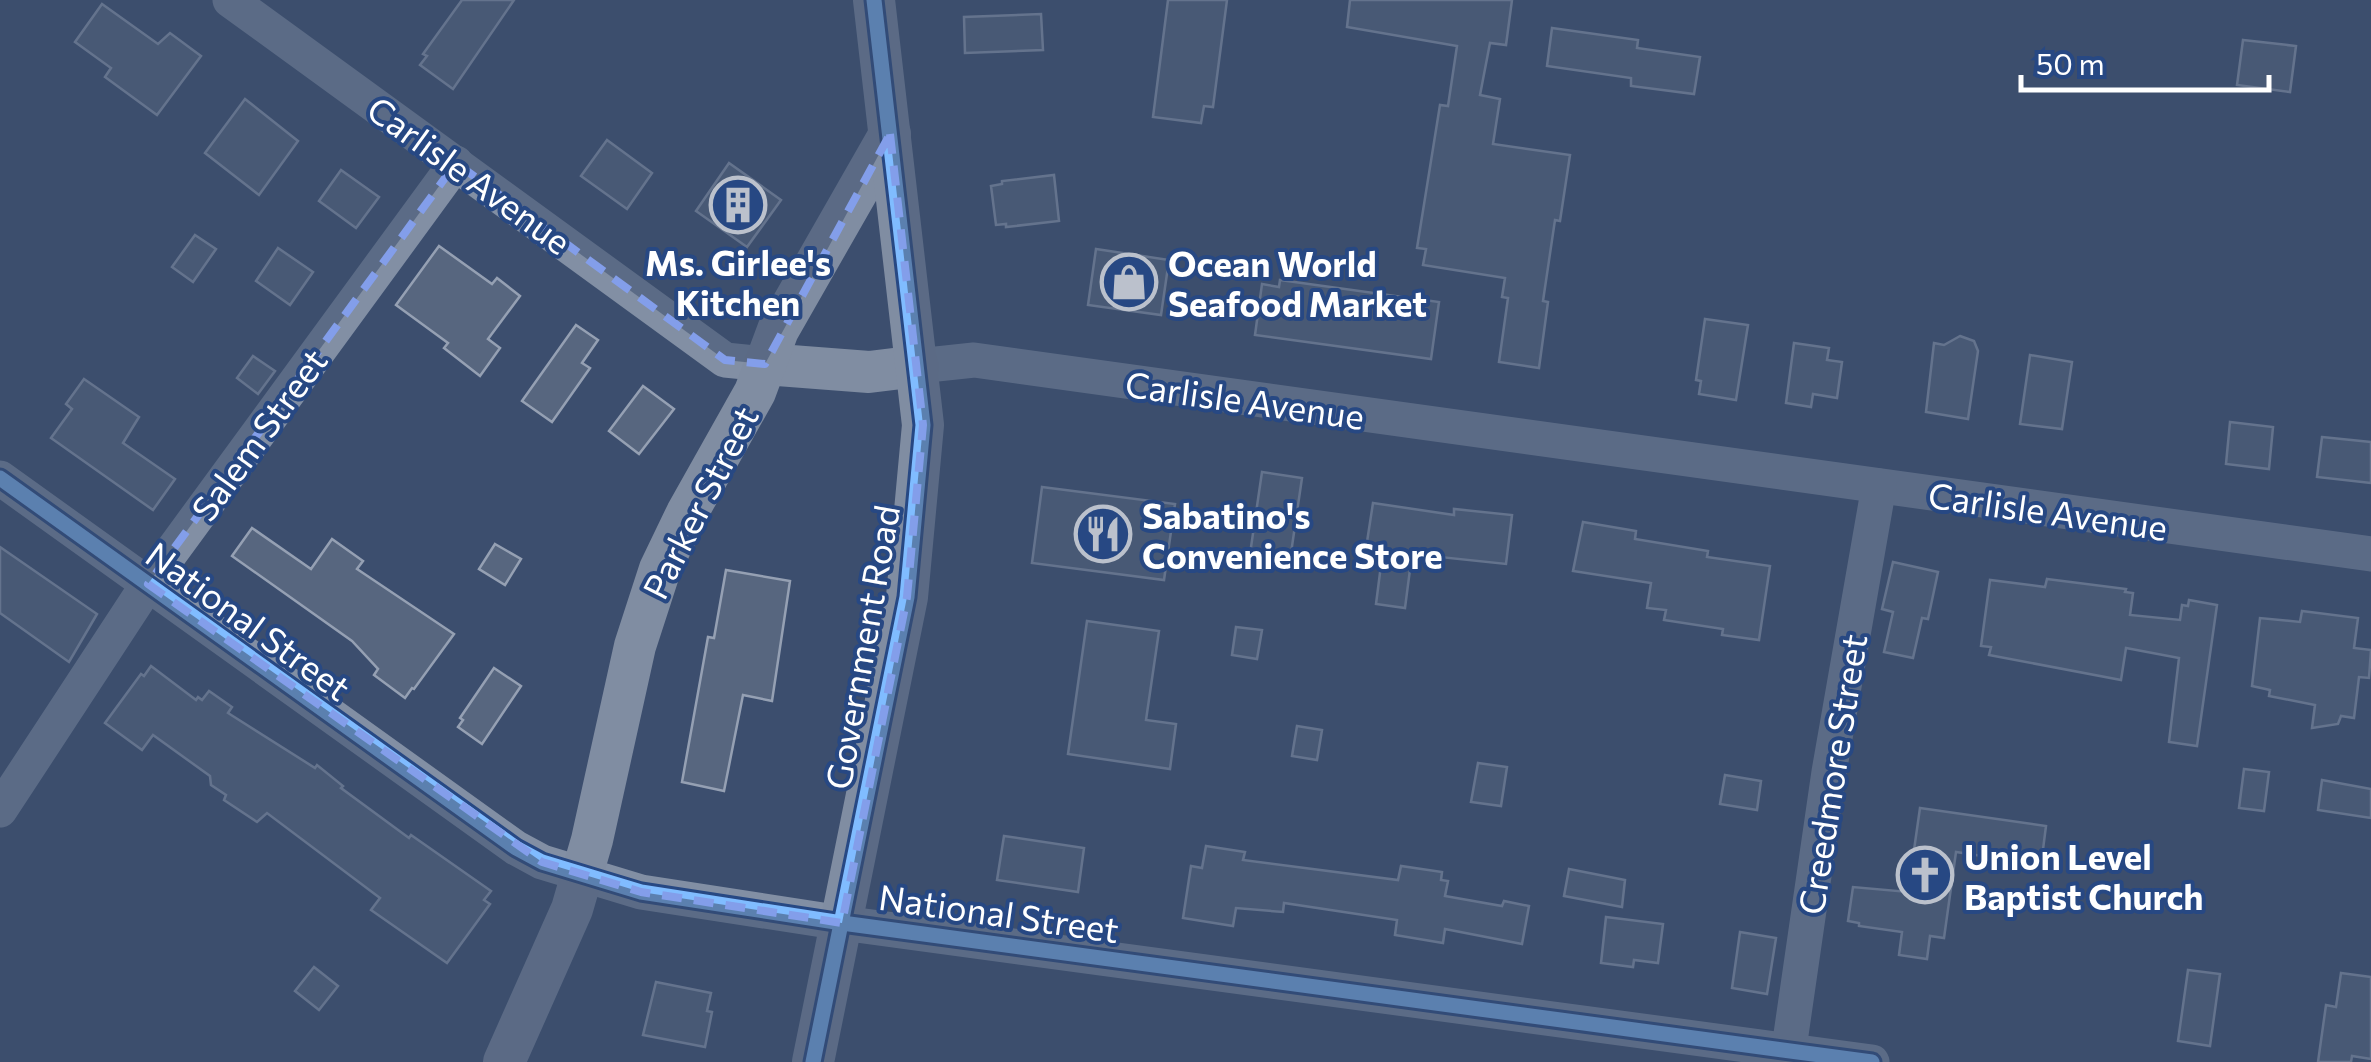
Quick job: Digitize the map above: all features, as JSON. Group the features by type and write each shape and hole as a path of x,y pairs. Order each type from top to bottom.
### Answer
{"main road":[{"name":"Government Road","path":"813,1062 897,652 913,557 923,424 874,0"},
{"name":"Parker Street","path":"504,1062 572,910 634,646 677,531 740,420 778,330 890,134"},
{"name":"Carlisle Avenue","path":"765,364 869,372 918,366"}],"street":[{"name":"Carlisle Avenue","path":"230,0 725,360 765,364"},
{"name":"Salem Street","path":"0,810 148,584 456,164"},
{"name":"Carlisle Avenue","path":"918,366 974,360 2371,554"},
{"name":"National Street","path":"0,478 516,848 583,876 641,892 842,922 1788,1056 1872,1062"},
{"name":"Creedmore Street","path":"1788,1056 1878,486"}],"highlighted area":[{"path":"890,134 923,425 907,597 842,923 641,892 542,862 148,584 456,163 725,360 765,364"}],"building":[{"path":"462,0 514,0 453,89 420,65 427,56 423,54"},
{"path":"1168,0 1227,0 1213,107 1204,106 1201,123 1153,117"},
{"path":"1350,0 1512,0 1506,45 1490,43 1480,95 1500,99 1493,144 1570,155 1543,301 1548,302 1539,368 1499,362 1508,298 1502,297 1505,278 1423,265 1426,249 1417,248 1440,105 1448,106 1457,46 1347,27"},
{"path":"102,4 158,44 170,33 201,56 157,115 105,77 111,68 75,42"},
{"path":"1041,14 1043,50 965,53 964,17"},
{"path":"1552,28 1638,40 1637,48 1700,57 1694,94 1631,86 1631,78 1547,66"},
{"path":"2243,40 2296,46 2290,92 2237,85"},
{"path":"245,99 298,141 259,195 205,153"},
{"path":"607,140 652,173 627,209 581,176"},
{"name":"Ms. Girlee's Kitchen","path":"729,163 781,200 747,247 696,211"},
{"path":"341,170 379,197 356,228 319,201"},
{"path":"1054,175 1059,221 996,225 991,186 1002,181"},
{"path":"195,235 216,249 193,282 172,267"},
{"path":"439,246 492,284 497,278 520,296 488,339 500,348 480,376 444,348 448,343 396,305"},
{"path":"278,248 313,272 290,305 256,281"},
{"name":"Ocean World Seafood Market","path":"1096,249 1169,260 1161,315 1088,305"},
{"path":"1280,280 1439,302 1431,359 1255,335 1262,284 1279,287"},
{"path":"1705,319 1748,325 1736,400 1699,394 1701,381 1696,380"},
{"path":"576,325 598,340 582,363 590,368 552,422 522,401"},
{"path":"1960,336 1974,341 1978,351 1968,419 1926,412 1934,343 1944,345"},
{"path":"1794,343 1829,348 1827,360 1842,362 1837,398 1813,394 1811,407 1786,403"},
{"path":"2030,355 2072,362 2062,429 2020,424"},
{"path":"253,356 275,371 258,394 237,378"},
{"path":"84,379 139,417 123,443 175,479 153,510 51,438 72,409 66,404"},
{"path":"643,386 674,409 639,454 609,431"},
{"path":"2230,422 2273,427 2269,469 2226,464"},
{"path":"2322,437 2371,442 2371,483 2317,477"},
{"path":"1262,472 1302,478 1290,560 1250,554"},
{"name":"Sabatino's Convenience Store","path":"1042,487 1175,504 1164,580 1032,563"},
{"path":"1373,503 1454,515 1454,509 1512,515 1506,564 1412,554 1405,608 1376,604 1381,565 1367,563 1365,555"},
{"path":"1583,522 1636,531 1635,539 1708,551 1707,557 1770,566 1759,640 1722,635 1723,629 1664,620 1666,610 1647,608 1651,583 1573,571"},
{"path":"252,528 311,569 332,539 363,561 357,569 454,634 405,698 374,675 378,669 352,641 232,556"},
{"path":"495,544 521,559 505,585 479,569"},
{"path":"0,547 97,614 69,662 0,613"},
{"path":"1893,562 1938,572 1928,619 1922,618 1913,658 1884,652 1893,612 1882,609"},
{"path":"726,570 790,581 772,701 743,695 724,791 682,782 708,637 714,638"},
{"path":"2047,579 2126,589 2125,592 2133,593 2130,615 2180,620 2182,605 2188,606 2189,600 2217,605 2197,746 2169,742 2179,658 2126,648 2121,680 1989,655 1991,647 1981,646 1990,580 2045,587"},
{"path":"2302,611 2358,618 2354,648 2371,650 2369,678 2359,677 2354,718 2341,716 2338,724 2312,728 2315,705 2269,696 2270,690 2252,686 2260,618 2300,622"},
{"path":"1087,621 1159,631 1146,720 1176,724 1170,769 1068,754"},
{"path":"1236,627 1262,630 1257,659 1232,655"},
{"path":"151,666 196,700 202,700 209,691 232,707 228,713 315,768 317,765 341,788 409,838 411,835 491,891 484,900 490,904 447,963 371,910 380,898 267,813 257,822 224,800 226,795 211,785 210,776 153,735 142,750 105,723"},
{"path":"494,668 521,686 482,744 458,727"},
{"path":"1297,726 1322,730 1317,760 1292,756"},
{"path":"1478,763 1507,767 1501,806 1471,802"},
{"path":"2244,769 2269,772 2264,811 2239,808"},
{"path":"1725,775 1761,781 1757,810 1720,804"},
{"path":"2322,780 2371,789 2371,818 2318,810"},
{"name":"Union Level Baptist Church","path":"1920,808 2046,826 2041,865 1956,852 1944,938 1930,936 1927,959 1899,955 1902,932 1848,921 1853,887 1908,892"},
{"path":"1004,836 1084,848 1078,892 997,880"},
{"path":"1206,846 1245,852 1243,860 1398,880 1401,866 1442,872 1441,880 1448,881 1445,896 1502,906 1504,901 1529,906 1522,944 1445,929 1443,943 1395,935 1397,920 1284,903 1283,912 1236,908 1233,926 1183,918 1191,866 1202,868"},
{"path":"1569,869 1625,880 1622,907 1564,896"},
{"path":"1606,917 1663,924 1658,963 1634,960 1633,967 1601,963"},
{"path":"1740,932 1776,938 1767,994 1732,988"},
{"path":"314,967 338,986 319,1010 295,991"},
{"path":"2188,970 2220,974 2210,1046 2178,1041"},
{"path":"2341,973 2371,977 2371,1059 2352,1056 2351,1062 2318,1062 2326,1005 2336,1007"},
{"path":"656,982 711,993 707,1011 712,1012 705,1047 643,1035"}],"cycle path":[{"path":"813,1062 907,597 923,425 874,0"},
{"path":"0,478 516,848 542,862 641,892 842,923 1872,1062"}],"place":[{"name":"Ms. Girlee's Kitchen","path":"738,205"},
{"name":"Ocean World Seafood Market","path":"1129,282"},
{"name":"Sabatino's Convenience Store","path":"1103,534"},
{"name":"Union Level Baptist Church","path":"1925,875"}]}
